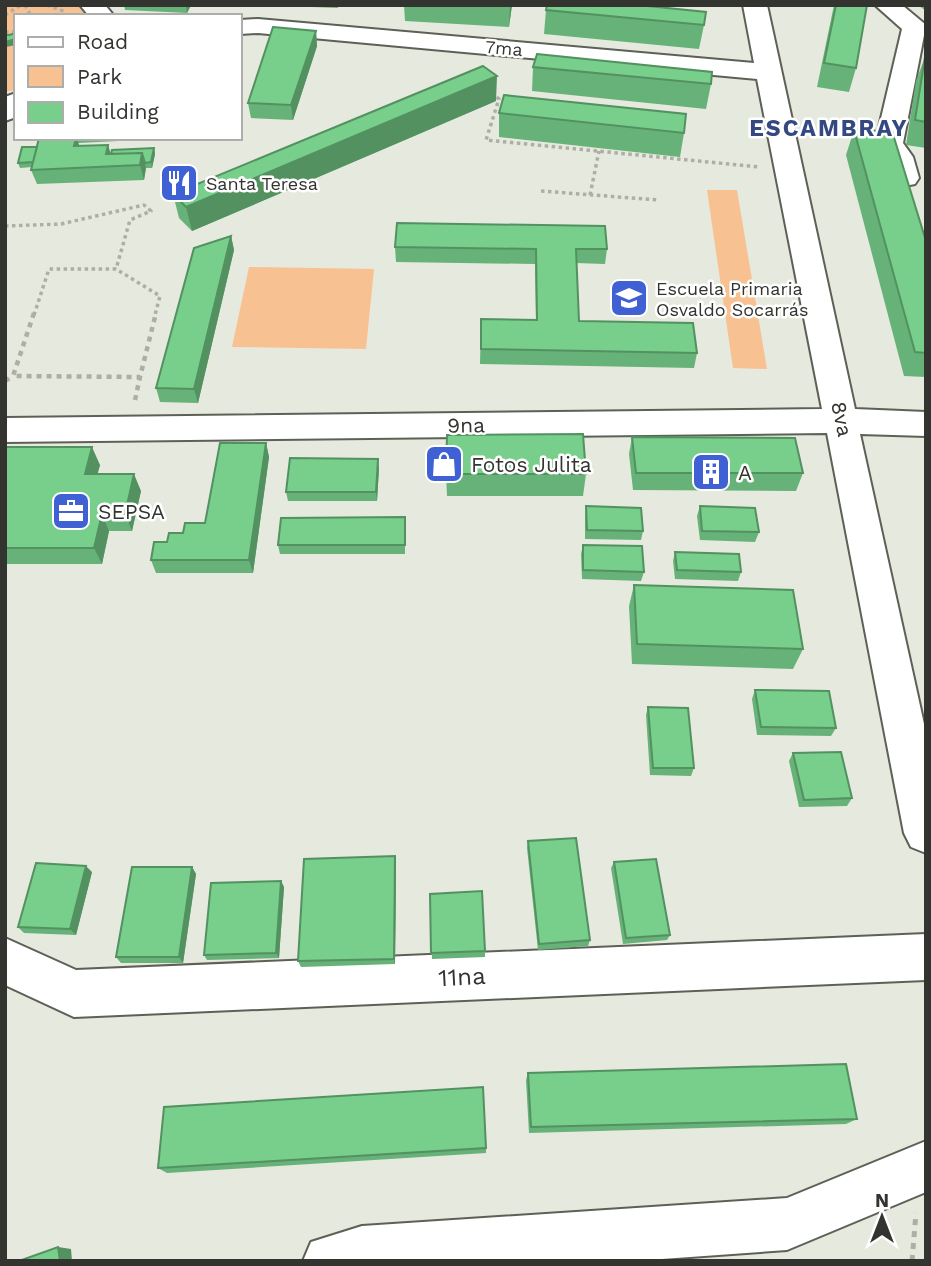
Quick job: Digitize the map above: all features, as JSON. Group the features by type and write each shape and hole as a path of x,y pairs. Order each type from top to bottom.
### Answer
{"street":[{"name":"8va","path":"755,5 926,833"},
{"path":"887,5 915,27 889,144 913,159 914,208"},
{"name":"7ma","path":"255,19 768,72"},
{"name":"9na","path":"5,430 842,421 926,425"},
{"name":"11na","path":"5,961 74,994 926,957"},
{"path":"330,1261 362,1254 787,1224 926,1166"}],"path":[{"path":"5,15 20,5"},
{"path":"47,5 67,14"},
{"path":"490,92 499,99 486,140 789,170"},
{"path":"590,195 599,151"},
{"path":"541,191 658,200"},
{"path":"5,226 61,223 144,205 151,211 130,220 116,269"},
{"path":"5,381 13,376 140,377 160,296 116,269 49,269 13,376"}],"green space":[{"path":"5,5 83,5 93,14 14,14 14,90 5,92"},
{"path":"707,190 737,190 767,369 733,368"},
{"path":"249,267 374,269 366,349 232,347"}],"building":[{"path":"547,5 638,5 706,12 704,25 546,10"},
{"path":"836,5 867,5 856,68 824,63"},
{"path":"273,27 316,31 291,105 248,103"},
{"path":"14,34 14,40 5,42 5,35"},
{"path":"537,54 712,72 711,84 533,67"},
{"path":"926,57 926,122 915,120"},
{"path":"483,66 497,76 186,207 173,194"},
{"path":"504,95 686,114 684,133 499,113"},
{"path":"854,130 892,131 926,241 926,353 915,352"},
{"path":"38,140 76,140 74,146 108,145 106,154 142,153 140,165 31,170"},
{"path":"22,147 37,147 33,162 18,163"},
{"path":"154,148 151,162 145,163 142,153 111,154 112,150"},
{"path":"397,223 605,226 607,249 576,249 579,321 693,323 697,353 481,349 481,319 537,320 536,249 395,247"},
{"path":"231,236 194,389 156,388 194,248"},
{"path":"583,434 586,474 446,474 447,435"},
{"path":"632,437 795,438 803,473 636,473"},
{"path":"220,443 266,443 249,560 151,560 154,542 167,542 169,533 183,533 185,523 205,523"},
{"name":"SEPSA","path":"5,447 92,447 85,474 134,474 125,514 102,514 94,548 5,548"},
{"path":"290,458 378,459 376,492 286,492"},
{"path":"586,506 641,508 643,531 587,530"},
{"path":"700,506 755,508 759,532 702,531"},
{"path":"405,517 405,545 278,545 281,518"},
{"path":"583,545 642,546 644,572 583,570"},
{"path":"675,552 739,554 741,572 677,570"},
{"path":"634,585 793,590 803,649 637,644"},
{"path":"755,690 829,691 836,728 761,727"},
{"path":"648,707 688,708 694,768 653,768"},
{"path":"841,752 852,798 804,800 793,753"},
{"path":"576,838 590,940 539,944 528,841"},
{"path":"395,856 394,959 298,961 304,859"},
{"path":"656,859 670,935 626,938 614,862"},
{"path":"36,863 86,866 70,929 18,927"},
{"path":"132,867 192,867 179,957 116,957"},
{"path":"281,881 276,953 204,955 211,883"},
{"path":"482,891 485,951 431,953 430,894"},
{"path":"846,1064 857,1119 531,1127 528,1073"},
{"path":"483,1087 486,1148 158,1168 164,1107"},
{"path":"58,1247 60,1261 19,1261"}],"place":[{"name":"Santa Teresa","path":"179,183"},
{"name":"Escuela Primaria Osvaldo Socarrás","path":"629,298"},
{"name":"Fotos Julita","path":"444,464"},
{"name":"A","path":"711,472"},
{"name":"SEPSA","path":"71,511"}],"district":[{"name":"ESCAMBRAY","path":"829,128"}]}
